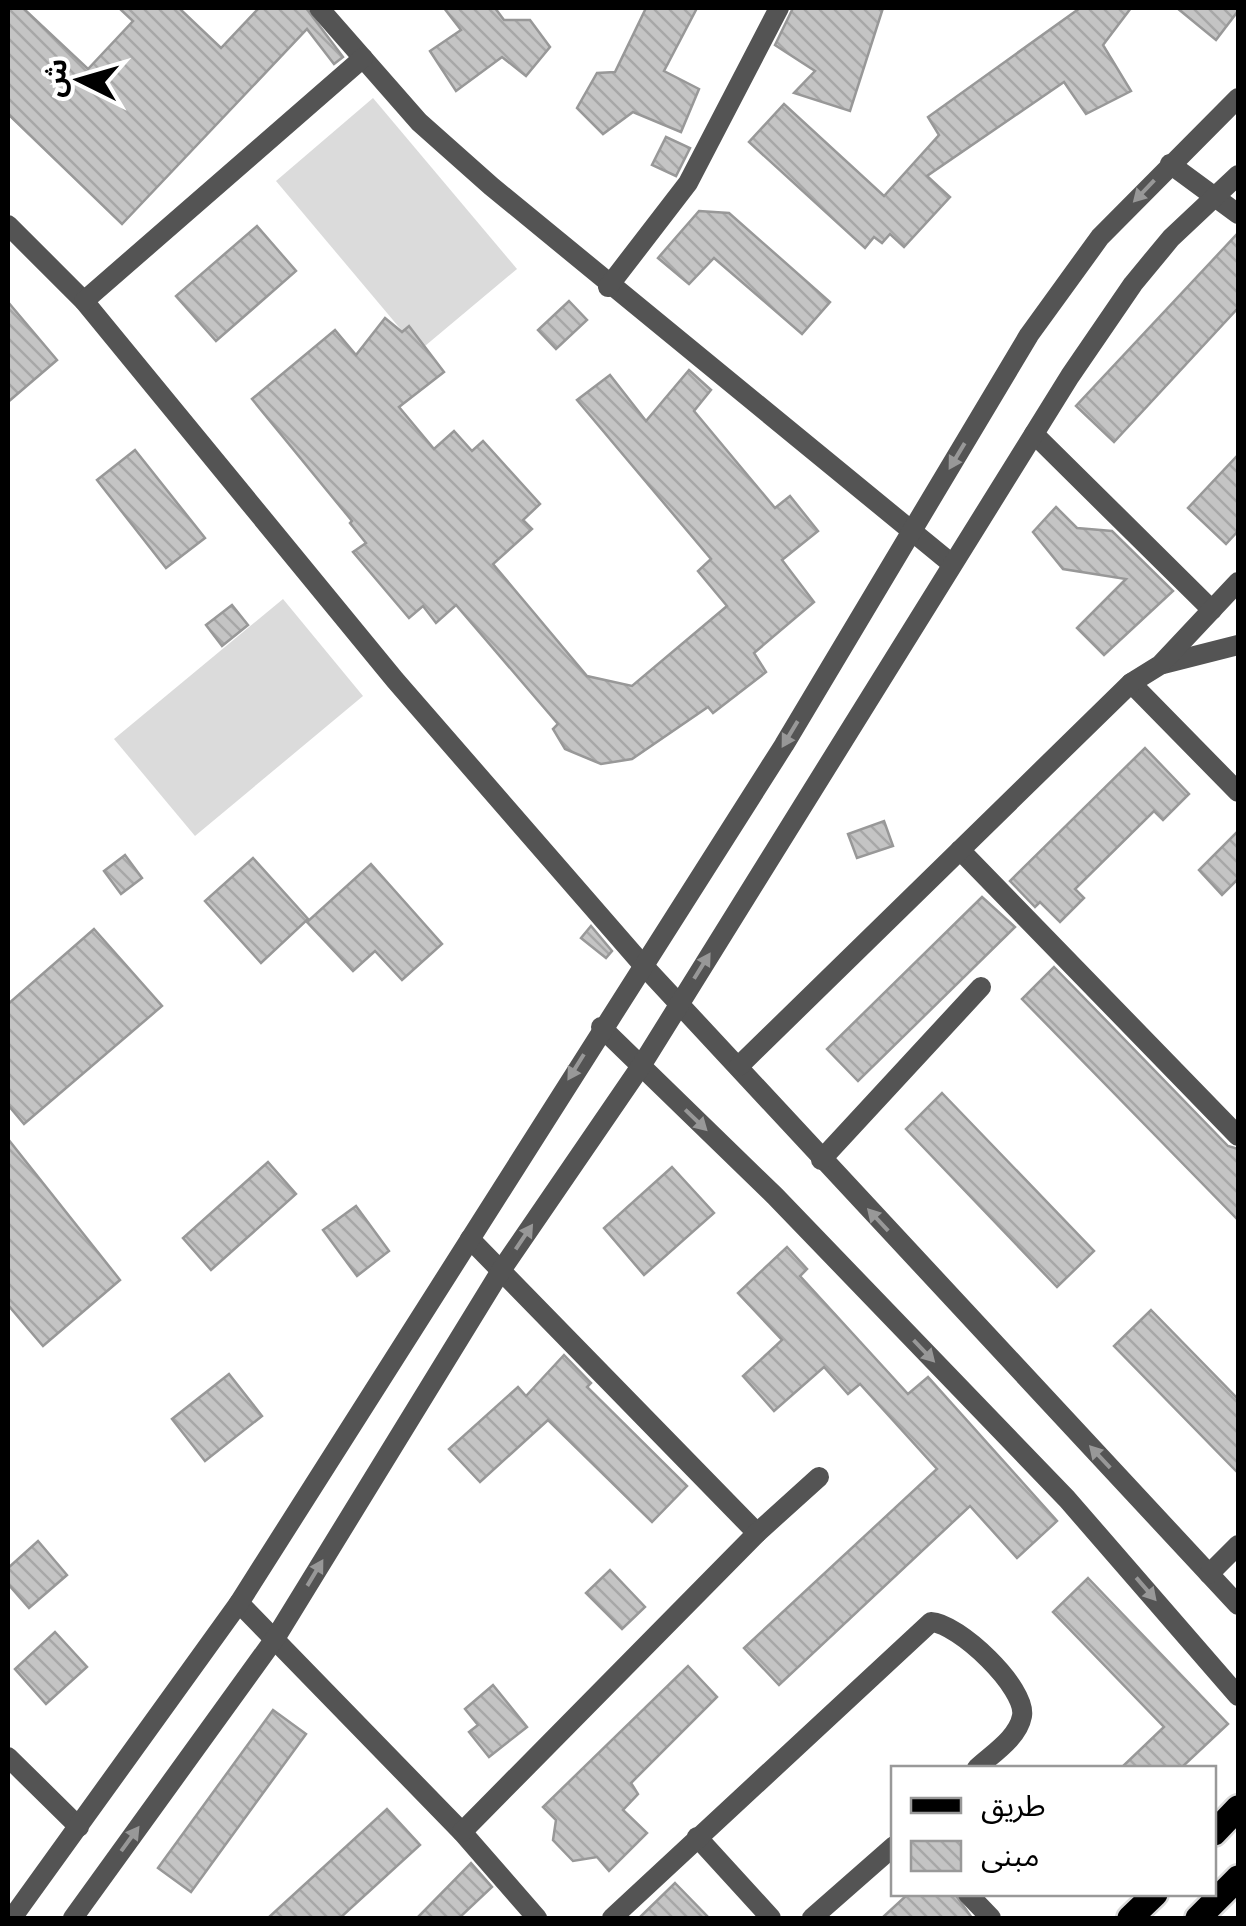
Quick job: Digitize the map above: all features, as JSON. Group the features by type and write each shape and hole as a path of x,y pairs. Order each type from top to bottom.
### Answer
{"main road":[{"path":"1216,1831 1238,1808"},
{"path":"1198,1918 1238,1878"},
{"path":"1130,1918 1153,1896"}],"street":[{"path":"318,8 419,122 608,287 952,564"},
{"path":"608,287 688,183 779,8"},
{"path":"84,301 363,58"},
{"path":"12,1918 239,1602 784,745 1029,335 1100,237 1238,98"},
{"path":"1170,164 1238,214"},
{"path":"73,1918 276,1637 502,1269 641,1066 952,564 1133,284 1171,238 1238,176"},
{"path":"8,225 25,237 84,301 395,680 642,964 1238,1605"},
{"path":"1034,434 1212,610"},
{"path":"1160,665 1238,582"},
{"path":"739,1066 1131,682 1160,665 1238,645"},
{"path":"1131,682 1238,792"},
{"path":"960,850 1238,1136"},
{"path":"821,1160 981,987"},
{"path":"602,1028 774,1196 1067,1499 1238,1696"},
{"path":"470,1239 757,1533"},
{"path":"462,1832 757,1533 819,1477"},
{"path":"1209,1574 1238,1545"},
{"path":"239,1602 462,1832 538,1918"},
{"path":"612,1918 931,1622 945,1622 957,1630 1018,1693 1023,1707 1016,1731 978,1766"},
{"path":"8,1757 79,1826"},
{"path":"697,1837 771,1918"},
{"path":"812,1918 891,1849"},
{"path":"970,1896 991,1918"}],"shaded area":[{"path":"373,98 517,269 419,351 276,181"},
{"path":"283,599 363,696 195,836 114,739"}],"building":[{"path":"8,8 23,8 88,69 133,21 119,8 179,8 221,48 259,8 306,8 343,57 334,64 307,29 122,224 8,114"},
{"path":"444,8 495,8 504,20 530,20 550,47 526,76 502,57 456,91 430,51 461,30"},
{"path":"646,8 697,8 664,71 699,89 681,132 633,112 603,134 577,108 597,73 615,72"},
{"path":"793,8 883,8 850,111 794,93 815,71 775,45"},
{"path":"1080,8 1131,8 1103,45 1131,91 1086,114 1064,82 927,176 950,197 904,247 890,234 882,243 874,237 865,248 749,142 784,104 884,196 939,135 928,117"},
{"path":"1177,8 1238,8 1238,11 1216,40"},
{"path":"666,137 690,148 676,176 652,165"},
{"path":"699,211 729,213 830,302 802,334 714,258 689,284 658,258"},
{"path":"257,226 296,271 216,341 176,296"},
{"path":"1238,233 1238,308 1114,442 1076,406"},
{"path":"569,301 587,320 556,349 538,330"},
{"path":"8,302 57,360 8,402"},
{"path":"385,318 402,332 409,326 444,372 399,407 434,449 454,431 472,451 483,441 540,504 523,520 532,529 493,564 587,676 632,686 727,606 698,571 711,559 577,400 610,375 646,421 689,370 711,390 694,411 775,508 790,496 818,531 782,560 814,602 754,653 766,672 713,713 708,707 632,759 601,764 565,749 553,729 558,724 456,605 436,623 423,606 409,618 353,552 366,543 352,521 252,399 335,330 356,355"},
{"path":"135,450 205,538 166,568 97,480"},
{"path":"1238,455 1238,531 1226,544 1188,508"},
{"path":"1056,507 1077,528 1112,531 1173,591 1104,655 1077,628 1126,579 1063,569 1033,532"},
{"path":"232,605 248,625 222,646 206,625"},
{"path":"1145,748 1189,794 1163,820 1154,811 1075,889 1084,898 1060,922 1040,902 1035,907 1010,881"},
{"path":"884,821 893,846 857,858 848,834"},
{"path":"1238,831 1238,879 1222,895 1199,870"},
{"path":"125,855 142,878 121,894 104,871"},
{"path":"253,858 308,919 261,963 205,901"},
{"path":"371,864 442,944 402,980 375,951 353,971 307,922"},
{"path":"982,897 1015,927 858,1081 827,1049"},
{"path":"591,926 612,951 606,958 581,938"},
{"path":"94,929 162,1006 24,1124 8,1105 8,1004"},
{"path":"1054,967 1228,1146 1238,1149 1238,1220 1022,999"},
{"path":"942,1093 1094,1251 1057,1287 906,1129"},
{"path":"8,1139 120,1280 43,1346 8,1305"},
{"path":"268,1162 296,1194 211,1270 183,1238"},
{"path":"672,1167 714,1213 644,1275 604,1228"},
{"path":"356,1206 389,1251 357,1276 323,1230"},
{"path":"787,1247 807,1269 800,1276 908,1394 928,1377 1057,1521 1017,1558 970,1506 779,1685 744,1648 937,1469 860,1384 848,1394 824,1367 774,1411 743,1376 782,1340 738,1293"},
{"path":"1151,1310 1238,1399 1238,1473 1114,1346"},
{"path":"564,1355 591,1383 587,1387 687,1486 652,1522 548,1420 480,1482 449,1449 518,1387 526,1396"},
{"path":"229,1374 262,1416 205,1461 172,1419"},
{"path":"38,1541 67,1575 29,1608 8,1584 8,1568"},
{"path":"610,1570 645,1607 622,1629 586,1593"},
{"path":"1088,1578 1228,1724 1183,1766 1123,1766 1164,1727 1053,1612"},
{"path":"55,1632 87,1667 46,1704 15,1669"},
{"path":"688,1666 717,1697 631,1783 638,1794 623,1810 647,1833 609,1871 597,1857 573,1861 553,1840 556,1820 543,1807"},
{"path":"493,1685 527,1727 489,1757 469,1732 478,1725 465,1709"},
{"path":"273,1710 306,1734 191,1892 158,1868"},
{"path":"387,1809 420,1845 340,1918 268,1918"},
{"path":"471,1863 492,1887 459,1918 417,1918"},
{"path":"675,1883 709,1918 639,1918"},
{"path":"906,1896 956,1896 972,1918 882,1918"}]}
